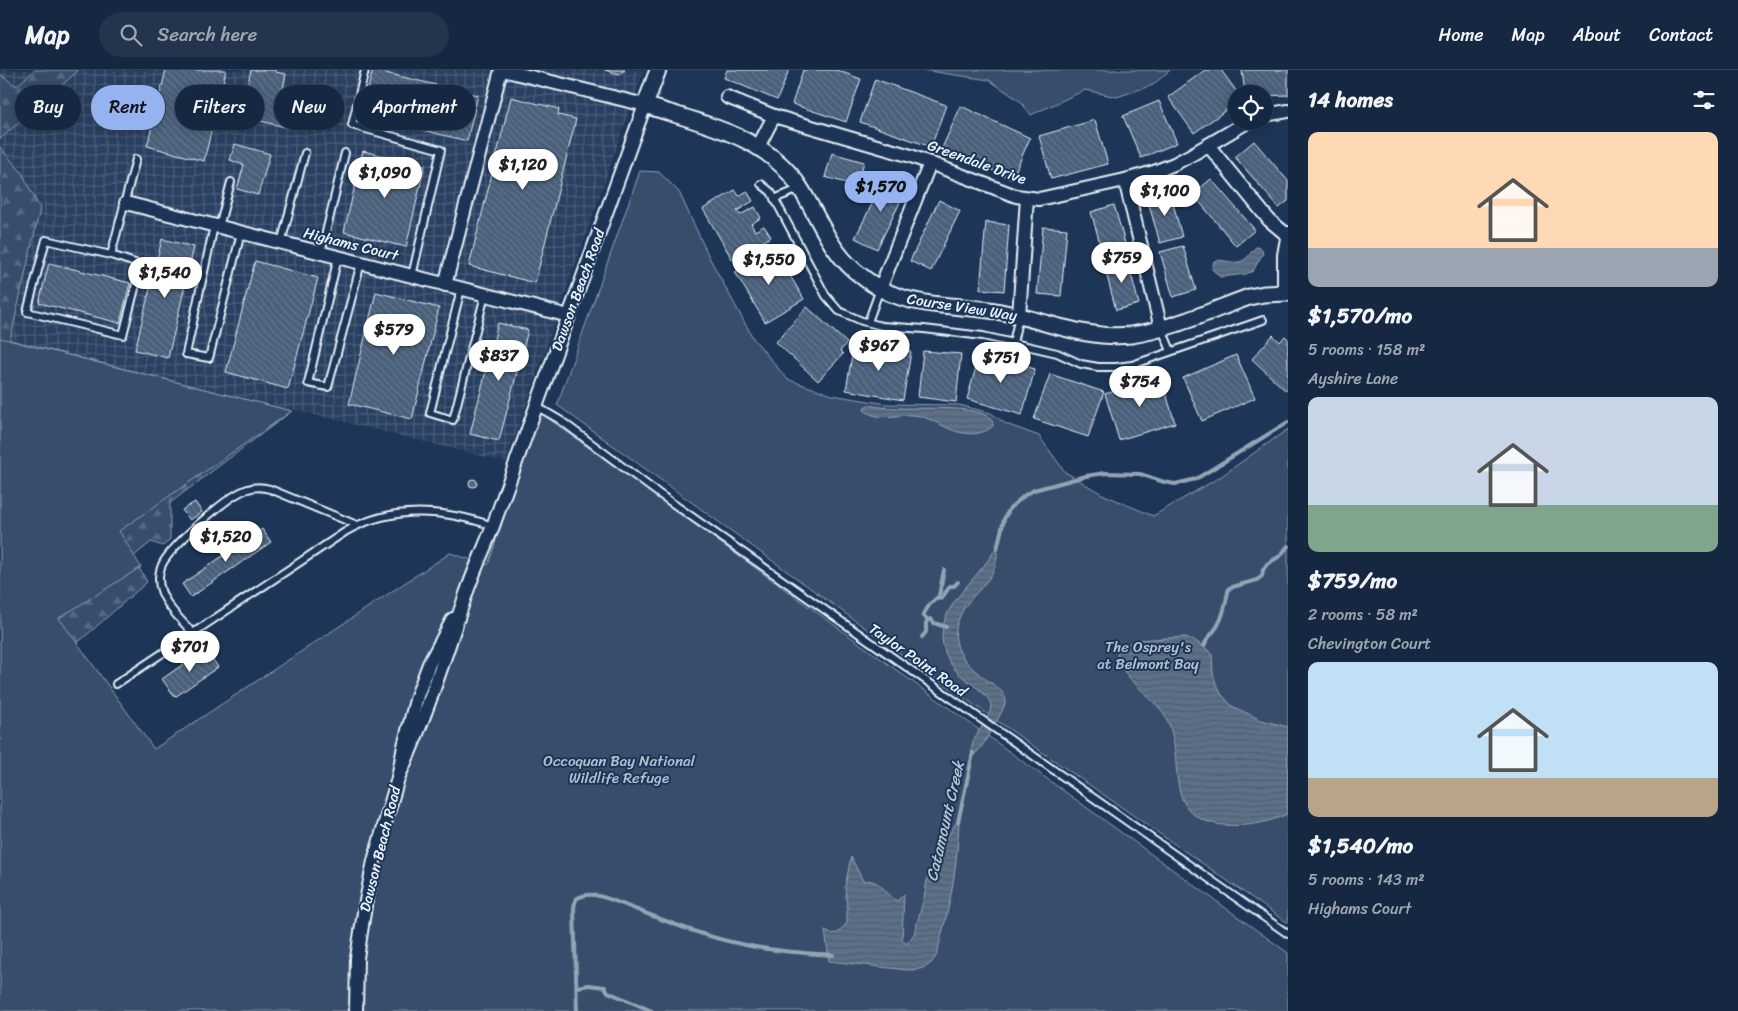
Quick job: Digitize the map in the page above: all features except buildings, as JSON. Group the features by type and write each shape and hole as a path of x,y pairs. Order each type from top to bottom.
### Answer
{"street":[{"path":"445,285 502,70 645,105"},
{"name":"Dawson Beach Road","path":"356,1011 357,958 365,906 374,860 398,778 412,713 426,670 467,594 658,70"},
{"name":"Greendale Drive","path":"727,96 774,116 911,156 1006,193 1027,198 1050,197 1126,180 1174,164 1234,130"},
{"name":"Course View Way","path":"645,105 728,133 758,147 780,164 800,188 828,240 841,258 856,272 880,289 899,297 920,302 1000,312 1079,332 1100,335 1131,334 1161,328 1250,297 1286,293"},
{"path":"1273,114 1288,111"},
{"path":"758,147 774,116"},
{"path":"1208,145 1269,220 1288,234 1284,255 1286,293"},
{"path":"880,289 930,163"},
{"path":"1126,180 1161,328"},
{"path":"1019,316 1027,198"},
{"name":"Highams Court","path":"126,203 569,316"}],"lane":[{"path":"365,70 352,125 441,150 412,276"},
{"path":"281,243 305,153"},
{"path":"320,253 345,153"},
{"path":"111,255 136,159"},
{"path":"231,182 216,226 186,354 209,358 241,233"},
{"path":"761,184 771,192 826,296 839,310 882,326 924,328 984,336 1058,353 1081,364 1098,368 1132,365 1263,320"},
{"path":"774,199 800,188"},
{"path":"46,240 111,255 141,266 123,335 27,312 46,240"},
{"path":"338,258 308,383 328,387 361,263"},
{"path":"461,289 430,413 453,420 485,295"},
{"path":"868,322 880,289"},
{"path":"1013,343 1019,316"},
{"path":"1161,328 1171,351"},
{"name":"Taylor Point Road","path":"535,406 560,420 658,493 1288,934"},
{"path":"193,633 165,600 158,579 160,570 172,551 184,538 239,492 254,487 270,489 357,525"},
{"path":"116,684 357,525 381,516 420,513 457,516 493,526"}],"shaded area":[{"path":"0,70 644,70 506,462 10,340 40,209 22,173 0,147"},
{"path":"1256,247 1261,248 1263,253 1253,271 1246,274 1220,277 1212,269 1214,261 1238,262 1244,260"},
{"path":"869,405 897,408 969,410 983,414 991,419 993,426 979,433 957,432 920,416 875,416 864,410"},
{"path":"998,544 993,573 963,610 956,632 956,642 964,659 979,674 999,689 1006,700 1001,713 984,742 972,757 973,742 987,718 991,704 984,693 955,670 951,664 943,646 942,630 947,615 955,601 989,559"},
{"path":"1185,637 1194,640 1212,655 1213,674 1216,684 1222,695 1232,706 1261,720 1288,727 1287,814 1257,824 1224,825 1203,820 1189,810 1181,797 1171,729 1163,713 1134,683 1121,666 1118,649 1136,640"},
{"path":"959,818 956,863 951,893 938,950 932,962 921,969 907,970 829,961 825,930 831,934 838,933 847,923 845,887 851,857 863,881 878,884 897,901 904,894 902,940 907,944 914,934 928,875 937,854"}],"green space":[{"path":"35,70 79,70 62,85 17,85"},
{"path":"922,70 1170,70 1153,85 1117,97 1085,90 1031,115 1020,101 989,80"},
{"path":"0,74 15,85 15,126 0,139"},
{"path":"0,147 22,173 40,209 10,340 292,411 170,503 170,539 163,546 151,542 133,557 147,582 81,640 69,645 0,507"},
{"name":"The Osprey's at Belmont Bay","path":"640,171 659,172 679,192 709,257 753,338 787,379 832,395 887,404 959,405 991,413 1006,424 1039,436 1065,472 1102,494 1153,516 1220,477 1288,429 1288,923 904,656 557,405"},
{"name":"Occoquan Bay National Wildlife Refuge","path":"0,338 292,411 119,531 141,567 59,618 154,749 450,553 488,565 538,411 1288,953 1288,1011 0,1011"}],"waterway":[{"name":"Catamount Creek","path":"997,549 1004,519 1010,508 1034,490 1086,476 1105,473 1140,474 1175,484 1196,479 1288,422"},
{"path":"1204,646 1221,619 1229,588 1257,580 1262,576 1267,564 1280,556 1288,546"},
{"path":"944,570 939,596 930,604 923,615 928,620 931,619 934,623 946,627"},
{"path":"937,599 942,598 950,586 954,586 958,582"},
{"path":"922,637 926,632 928,620"},
{"name":"Catamount Creek","path":"958,822 973,753"},
{"name":"Catamount Creek","path":"577,1011 574,907 576,899 584,895 596,895 609,899 674,924 724,940 775,950 833,955"},
{"path":"578,987 589,985 605,987 608,992 652,1011"}]}
